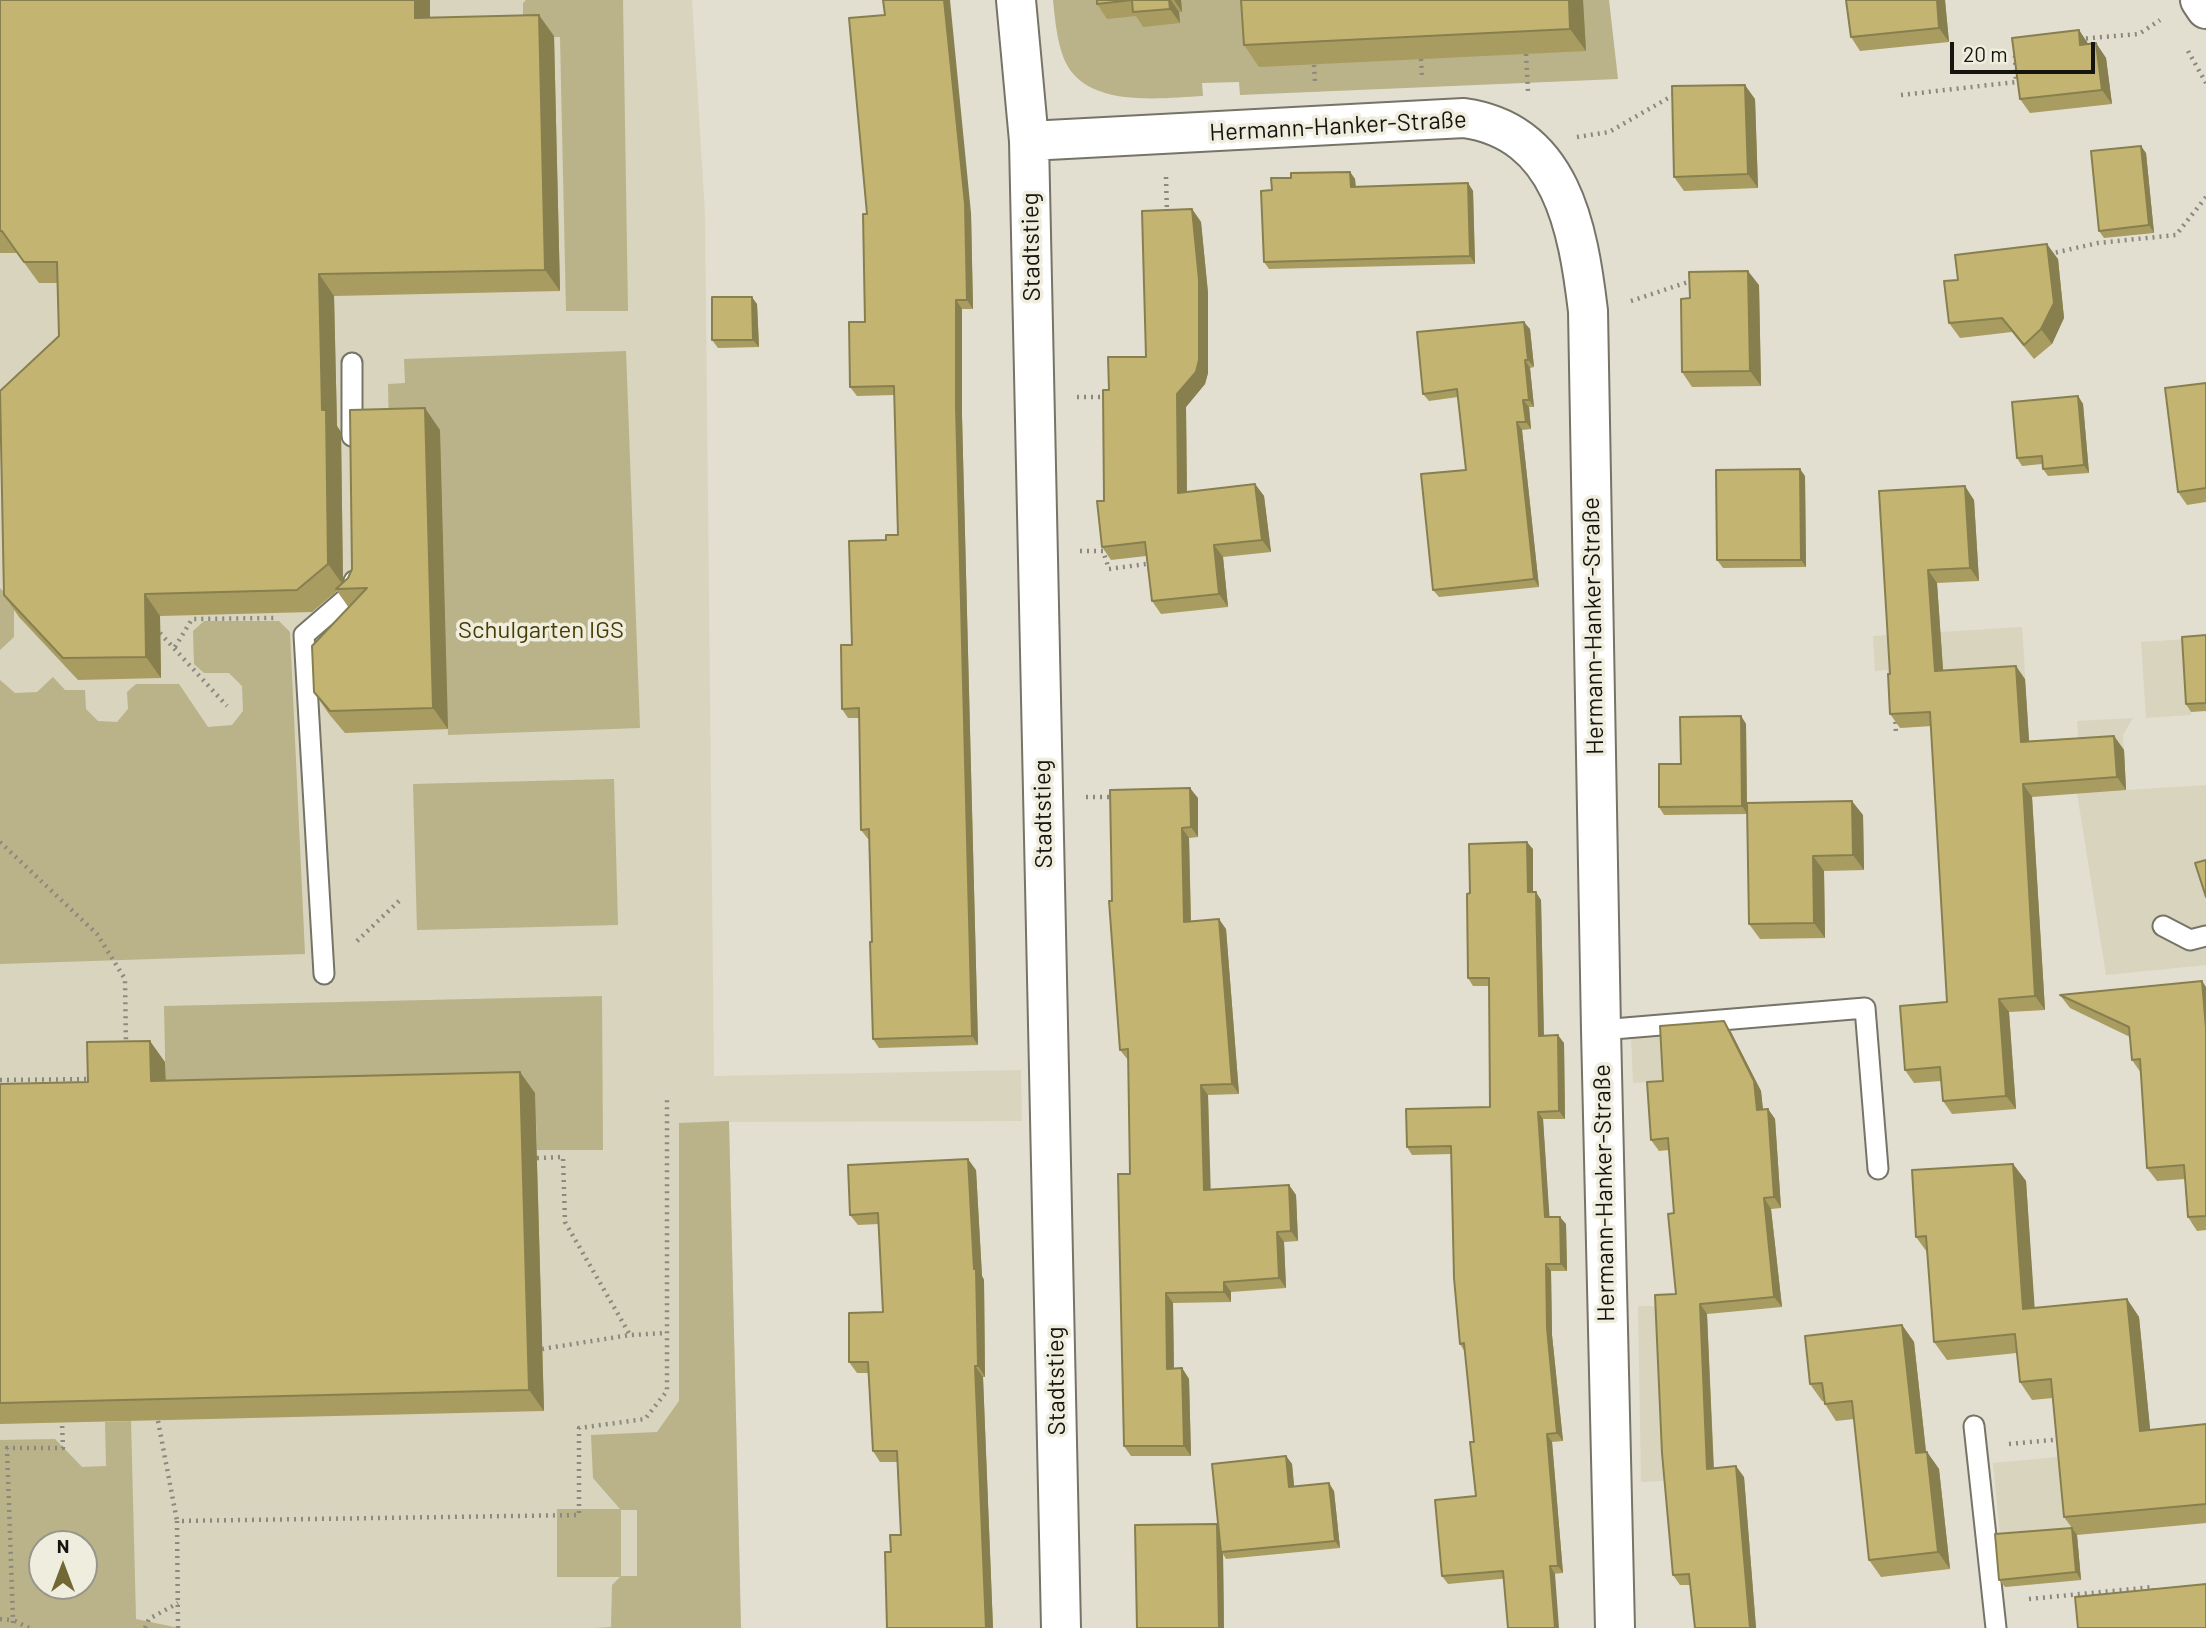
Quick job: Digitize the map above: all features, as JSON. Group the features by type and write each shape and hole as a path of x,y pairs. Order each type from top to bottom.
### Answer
{"street":[{"name":"Stadtstieg","path":"1016,0 1029,141 1061,1628"},
{"path":"2200,0 2206,9"},
{"name":"Hermann-Hanker-Straße","path":"1029,141 1464,118 1487,121 1508,130 1528,144 1545,163 1560,189 1583,271 1588,311 1615,1628"}],"lane":[{"path":"352,363 353,457"},
{"path":"324,974 304,635 355,592 354,565"},
{"path":"2162,926 2190,940 2206,936"},
{"path":"1601,1030 1865,1008 1878,1169"},
{"path":"1974,1426 1996,1628"}],"path":[{"path":"2070,40 2139,34 2166,17"},
{"path":"1901,95 2016,82 2014,44"},
{"path":"1528,144 1609,132 1676,93 1690,93"},
{"path":"1167,185 1168,223"},
{"path":"2048,255 2098,243 2176,235 2206,197"},
{"path":"1628,295 1631,303 1704,276"},
{"path":"1038,552 1103,551 1109,569 1154,563"},
{"path":"175,647 191,619 282,617 304,635"},
{"path":"160,633 228,706"},
{"path":"1894,709 1896,734"},
{"path":"1043,797 1119,796"},
{"path":"0,842 97,934 125,979 126,1049"},
{"path":"324,974 399,901"},
{"path":"0,1080 95,1079"},
{"path":"177,1521 579,1515 579,1428 645,1419 667,1391 667,1100"},
{"path":"537,1158 563,1157 565,1222 630,1335"},
{"path":"542,1349 630,1335 666,1333"},
{"path":"158,1421 177,1521 178,1628"},
{"path":"0,1448 63,1448 62,1423"},
{"path":"1977,1447 2071,1439"},
{"path":"7,1448 13,1628"},
{"path":"1993,1602 2153,1587 2154,1601"},
{"path":"145,1628 149,1619 178,1603"},
{"path":"0,1619 13,1620 29,1628"}],"shaded area":[{"path":"0,0 692,0 705,214 714,1076 1021,1070 1022,1121 729,1122 741,1628 0,1628"},
{"path":"2022,627 2028,720 1900,728 1897,688 1889,687 1887,670 1875,671 1873,636"},
{"path":"2187,639 2191,715 2146,718 2141,642"},
{"path":"2133,718 2123,735 2126,790 2206,785 2206,965 2106,975 2077,793 2082,793 2077,721"},
{"path":"1713,1033 1715,1079 1633,1083 1631,1037"},
{"path":"1638,1306 1663,1306 1713,1452 1715,1478 1641,1482"},
{"path":"2069,1456 2081,1580 2005,1587 1993,1463"}],"green space":[{"path":"526,0 623,0 628,311 566,311 560,37 523,37 523,3"},
{"path":"1053,0 1609,0 1618,79 1240,95 1239,82 1202,83 1203,96 1125,97 1089,86 1074,75 1062,52"},
{"name":"Schulgarten IGS","path":"626,351 640,728 448,735 440,430 389,432 388,384 405,383 404,359"},
{"path":"0,588 14,602 14,637 0,650"},
{"path":"204,621 279,621 290,632 305,954 0,964 0,680 15,693 37,692 53,677 65,690 85,690 86,709 98,721 117,722 128,709 127,692 136,684 179,684 208,727 232,725 243,711 242,686 229,673 204,673 194,664 193,631"},
{"path":"614,779 618,925 417,930 413,784"},
{"path":"602,996 603,1150 537,1150 535,1093 166,1102 164,1006"},
{"path":"729,1121 741,1628 595,1628 611,1627 612,1585 620,1577 557,1577 557,1509 620,1509 593,1478 591,1435 657,1432 679,1401 679,1123","holes":["621,1510 637,1510 637,1576 621,1576"]},
{"path":"131,1421 136,1619 179,1628 0,1628 0,1440 55,1439 82,1467 106,1466 105,1422"}],"building":[{"path":"0,0 415,0 415,18 539,15 545,270 319,274 322,410 326,410 328,564 297,590 145,594 146,657 63,658 4,595 0,391 59,336 57,262 24,262 0,231"},
{"path":"883,0 944,0 965,204 967,300 956,300 956,407 972,1036 873,1039 869,829 861,830 859,708 842,709 841,645 852,645 849,541 886,540 886,535 898,535 894,386 850,387 849,322 865,322 863,214 867,214 849,18 885,15"},
{"path":"1097,0 1132,0 1097,4"},
{"path":"1132,0 1169,0 1170,9 1133,12"},
{"path":"1241,0 1569,0 1570,29 1244,45"},
{"path":"1846,0 1937,0 1939,28 1851,37"},
{"path":"2079,30 2080,45 2096,43 2102,90 2020,99 2012,38"},
{"path":"1745,85 1748,174 1674,177 1672,86"},
{"path":"2141,146 2149,225 2099,231 2091,151"},
{"path":"1350,172 1351,187 1468,183 1470,256 1264,262 1261,191 1272,190 1271,178 1291,178 1291,173"},
{"path":"1192,209 1199,280 1199,360 1196,372 1177,394 1178,493 1255,484 1262,540 1214,545 1219,594 1152,601 1145,542 1102,547 1097,501 1104,501 1103,390 1109,390 1108,357 1146,357 1142,211"},
{"path":"2047,244 2054,303 2041,329 2024,345 2002,318 1949,323 1944,281 1958,280 1955,255"},
{"path":"1748,271 1750,371 1682,372 1681,299 1690,298 1689,272"},
{"path":"712,297 752,297 753,340 712,340"},
{"path":"1524,322 1529,400 1523,400 1526,422 1517,422 1534,579 1433,590 1421,474 1466,470 1457,389 1423,394 1417,332"},
{"path":"2206,383 2206,488 2178,492 2165,388"},
{"path":"2078,396 2084,465 2043,469 2042,456 2017,458 2012,402"},
{"path":"425,408 433,708 330,711 314,692 312,646 367,588 336,589 348,578 352,569 350,410"},
{"path":"1800,469 1801,560 1717,560 1716,470"},
{"path":"1965,486 1970,568 1928,570 1935,671 2016,666 2021,742 2114,736 2117,777 2023,784 2035,996 1999,999 2006,1096 1943,1101 1940,1067 1905,1070 1900,1006 1947,1002 1930,712 1890,714 1879,491"},
{"path":"2206,635 2206,703 2186,704 2182,637"},
{"path":"1741,716 1742,806 1659,807 1659,764 1681,764 1680,717"},
{"path":"1190,788 1191,827 1182,828 1184,922 1219,919 1232,1084 1201,1085 1204,1190 1289,1185 1291,1231 1277,1232 1279,1278 1224,1282 1224,1292 1166,1293 1167,1369 1182,1368 1184,1446 1124,1446 1118,1174 1130,1174 1128,1049 1120,1050 1109,901 1112,901 1110,790"},
{"path":"1852,801 1853,855 1813,856 1814,923 1749,924 1747,803"},
{"path":"1527,842 1528,892 1536,892 1539,1036 1558,1035 1559,1111 1538,1112 1545,1217 1560,1217 1561,1264 1546,1264 1547,1328 1557,1433 1547,1434 1558,1566 1550,1566 1555,1628 1508,1628 1503,1571 1442,1576 1435,1500 1476,1496 1470,1442 1474,1442 1454,1278 1451,1146 1407,1147 1406,1109 1490,1107 1489,978 1468,978 1469,844"},
{"path":"2206,860 2206,897 2195,863"},
{"path":"2202,981 2206,1028 2206,1216 2188,1217 2184,1165 2147,1168 2140,1059 2132,1060 2129,1027 2060,995"},
{"path":"1724,1021 1754,1081 1757,1110 1768,1109 1774,1197 1764,1198 1774,1297 1700,1304 1707,1469 1736,1466 1750,1628 1695,1628 1689,1574 1673,1575 1662,1453 1655,1295 1676,1294 1668,1214 1674,1213 1668,1138 1651,1140 1647,1082 1663,1081 1660,1026"},
{"path":"150,1041 151,1081 520,1072 529,1390 0,1403 0,1084 88,1082 87,1042"},
{"path":"968,1159 976,1269 978,1366 975,1366 986,1628 887,1628 885,1552 891,1552 890,1535 901,1535 897,1451 873,1451 868,1362 849,1362 849,1313 883,1312 878,1213 850,1215 848,1165"},
{"path":"2013,1164 2023,1309 2127,1299 2140,1431 2206,1424 2206,1504 2064,1517 2051,1379 2020,1382 2015,1334 1934,1342 1926,1236 1916,1237 1912,1170"},
{"path":"1902,1325 1916,1453 1927,1452 1938,1552 1869,1560 1852,1401 1825,1404 1822,1383 1810,1384 1805,1336"},
{"path":"1286,1456 1289,1487 1329,1483 1335,1541 1221,1552 1212,1464"},
{"path":"1217,1524 1219,1628 1137,1628 1135,1525"},
{"path":"2072,1528 2076,1572 1999,1580 1995,1534"},
{"path":"2206,1584 2206,1628 2078,1628 2075,1597"}]}
